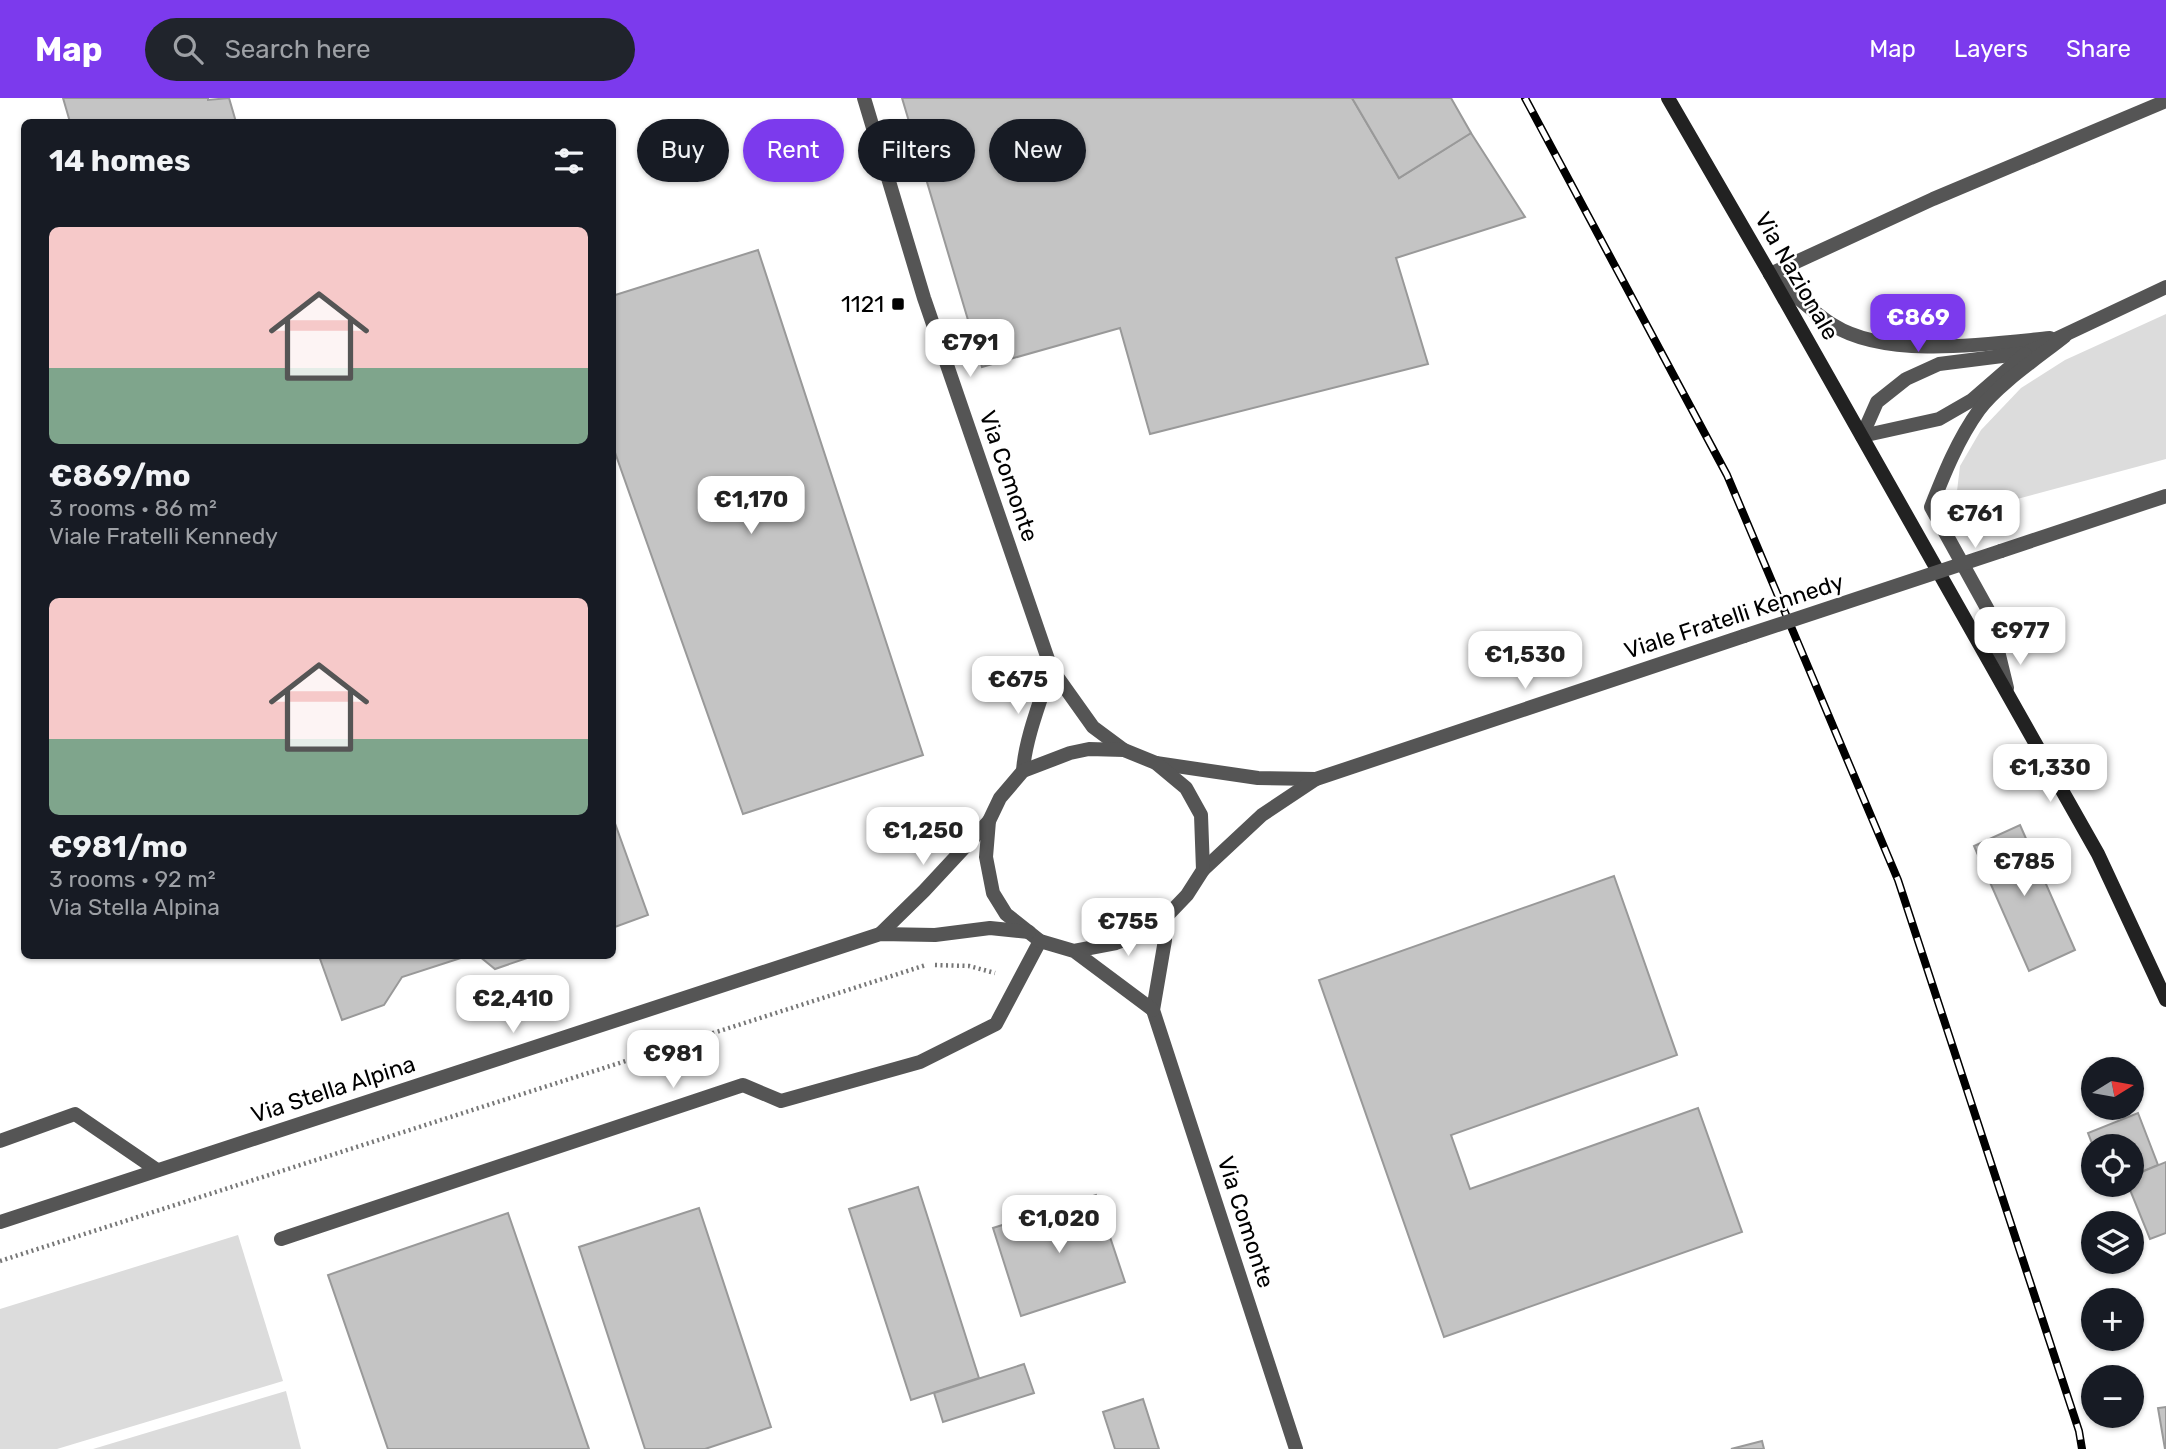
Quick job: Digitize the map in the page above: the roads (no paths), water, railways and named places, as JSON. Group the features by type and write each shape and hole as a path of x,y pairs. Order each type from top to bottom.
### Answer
{"main road":[{"name":"Via Nazionale","path":"1668,98 2098,854 2166,1000"}],"street":[{"name":"Via Comonte","path":"864,98 924,298 1051,668 1093,727 1124,750"},
{"path":"2065,336 1954,346 1884,345 1834,326 1770,274 1933,199 2166,101"},
{"path":"1862,436 1877,402 1906,379 1939,364 2026,353 2166,287"},
{"name":"Via Nazionale","path":"2009,696 1988,610 1931,507 1949,462 1980,409 2015,376 2065,336"},
{"path":"1862,436 1939,419 1972,400 2026,353"},
{"name":"Viale Fratelli Kennedy","path":"1203,870 1262,815 1316,779 2166,496"},
{"path":"1023,771 1024,751 1051,668"},
{"path":"1074,951 1116,943 1144,933 1164,919 1187,895 1203,870 1201,815 1186,788 1156,763 1124,750 1089,748 1070,753 1023,771 1000,798 989,821 986,857 993,893 1006,914 1035,936 1074,951 1153,1010 1165,940 1164,919"},
{"name":"Viale Fratelli Kennedy","path":"1156,763 1258,778 1316,779"},
{"name":"Via Stella Alpina","path":"880,934 989,821"},
{"name":"Via Stella Alpina","path":"0,1222 880,934 935,935 990,928 1035,936"},
{"path":"281,1239 743,1085 781,1101 920,1062 996,1024 1019,980 1035,936"},
{"name":"Via Comonte","path":"1153,1010 1296,1449"},
{"path":"0,1141 75,1114 157,1170"}],"railway":[{"path":"1525,98 1727,475 1898,880 2079,1431 2082,1449"}],"place":[{"name":"1121","path":"898,304"}]}
